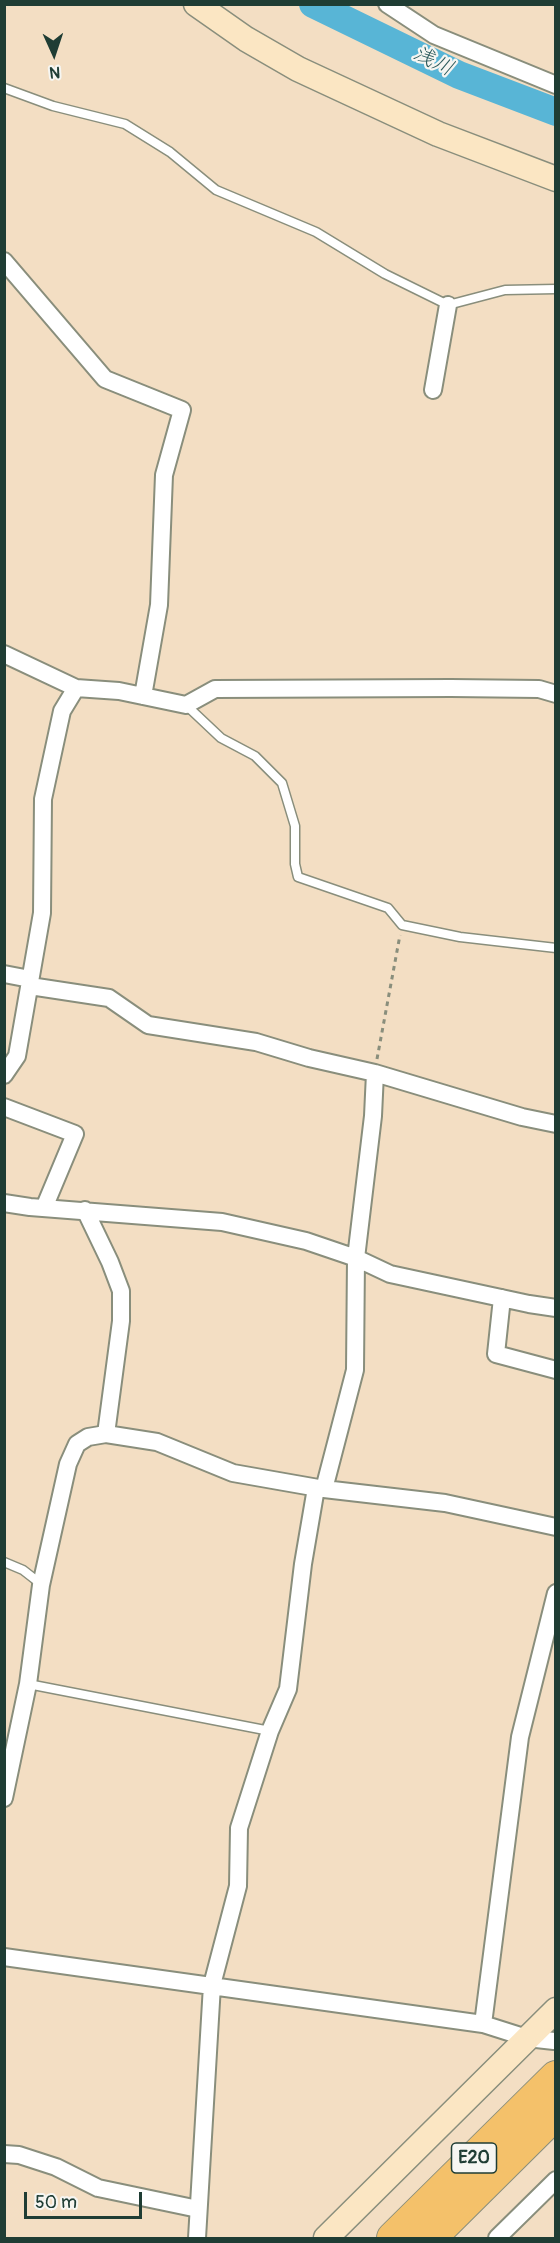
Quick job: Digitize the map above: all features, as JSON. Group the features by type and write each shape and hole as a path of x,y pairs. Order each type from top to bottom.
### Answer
{"highway":[{"name":"E20","path":"393,2238 555,2077"},
{"name":"E20","path":"430,2238 555,2113"}],"street":[{"path":"196,4 246,39 298,69 438,134 555,179"},
{"path":"387,4 434,35 555,85"},
{"path":"526,74 555,77"},
{"path":"4,261 105,379 182,410 164,475 159,605 142,696"},
{"path":"433,390 448,305"},
{"path":"4,654 76,688 119,691 186,705 214,689 462,688 539,690 555,694"},
{"path":"4,1075 16,1056 42,913 43,799 62,711 76,688"},
{"path":"4,974 30,982 109,998 148,1025 256,1042 309,1059 375,1073 555,1125"},
{"path":"197,2238 212,1985 238,1886 239,1828 270,1731 288,1689 303,1564 320,1489 355,1370 356,1258 373,1116 375,1073"},
{"path":"4,1107 75,1134 44,1208"},
{"path":"4,1203 222,1222 306,1241 356,1258 390,1274 555,1308"},
{"path":"85,1210 121,1291 121,1321 106,1434"},
{"path":"502,1298 496,1354 555,1370"},
{"path":"4,1798 28,1684 41,1585 68,1464 77,1444 88,1437 106,1434 157,1442 232,1473 320,1489 445,1503 555,1527"},
{"path":"483,2024 520,1737 555,1593"},
{"path":"4,1957 483,2024 527,2038 554,2041"},
{"path":"326,2238 555,2010"},
{"path":"4,2154 19,2155 56,2167 98,2188 198,2209"},
{"path":"497,2238 555,2180"}],"lane":[{"path":"4,88 52,106 125,124 170,152 216,190 316,232 385,274 448,305 505,290 555,289"},
{"path":"186,705 221,738 255,756 282,783 295,826 295,864 298,877 388,908 402,925 459,937 555,948"},
{"path":"4,1562 23,1570 41,1585"},
{"path":"28,1684 270,1731"}],"path":[{"path":"375,1073 402,925"}],"waterway":[{"name":"浅川","path":"313,4 459,75 556,112"}]}
